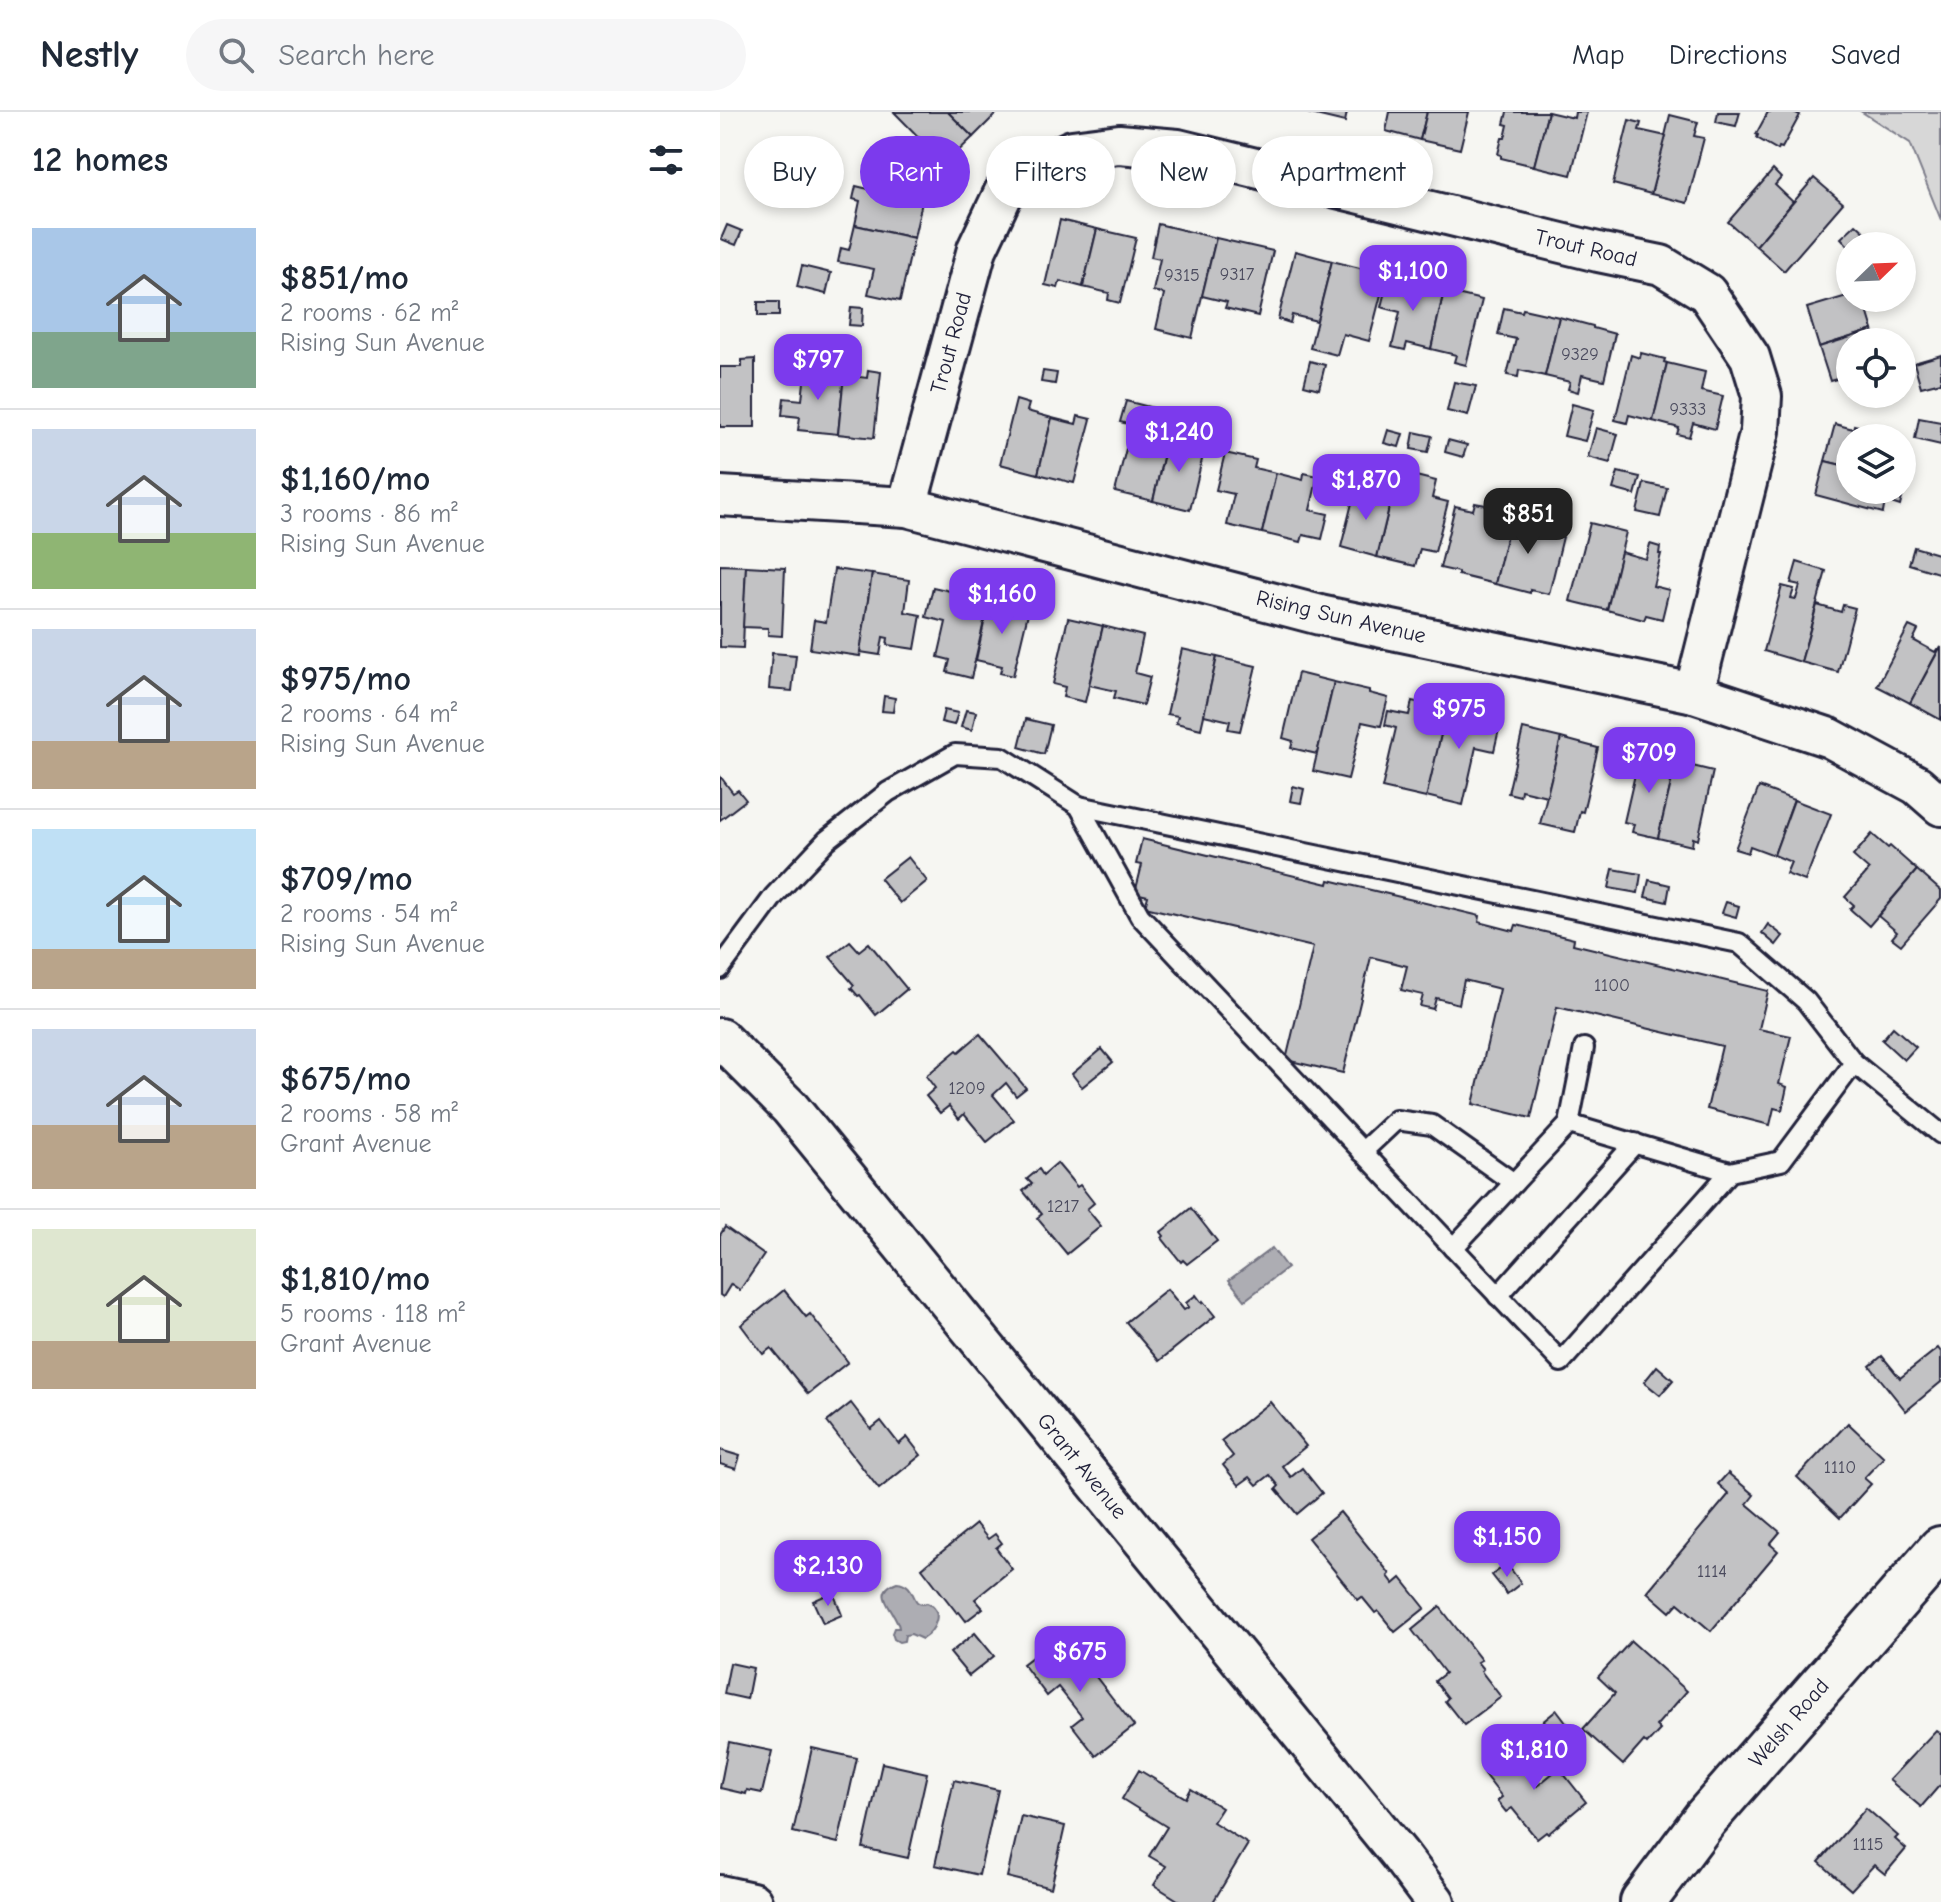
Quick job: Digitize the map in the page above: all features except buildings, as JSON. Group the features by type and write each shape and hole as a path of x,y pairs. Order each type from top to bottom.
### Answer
{"main road":[{"name":"Welsh Road","path":"1643,1902 1705,1819 1941,1549"}],"street":[{"name":"Trout Road","path":"907,507 977,249 1004,192 1040,166 1072,150 1119,144 1178,149 1661,265 1707,293 1750,357 1762,396 1760,431 1694,693"},
{"name":"Rising Sun Avenue","path":"720,496 907,507 1320,615 1694,693 1830,738 1917,785 1941,806"},
{"name":"Grant Avenue","path":"720,1038 790,1108 1435,1902"},
{"path":"720,1895 752,1902"}],"lane":[{"path":"720,969 774,896 827,840 888,792 955,754 1002,757 1079,806 1739,943 1806,1001 1854,1063 1941,1134"},
{"path":"1079,806 1140,916 1561,1362 1730,1172"},
{"path":"1453,1248 1569,1124 1584,1048"},
{"path":"1569,1124 1730,1172 1781,1161 1854,1063"},
{"path":"1362,1152 1396,1120 1432,1125 1514,1183"},
{"path":"1498,1296 1635,1143"}],"shaded area":[{"path":"1862,112 1941,112 1941,220 1910,143"},
{"path":"1272,1248 1287,1268 1245,1300 1229,1280"},
{"path":"897,1582 908,1587 918,1603 927,1603 936,1611 934,1626 922,1639 911,1634 905,1635 904,1641 894,1639 894,1628 899,1628 885,1592"}]}
